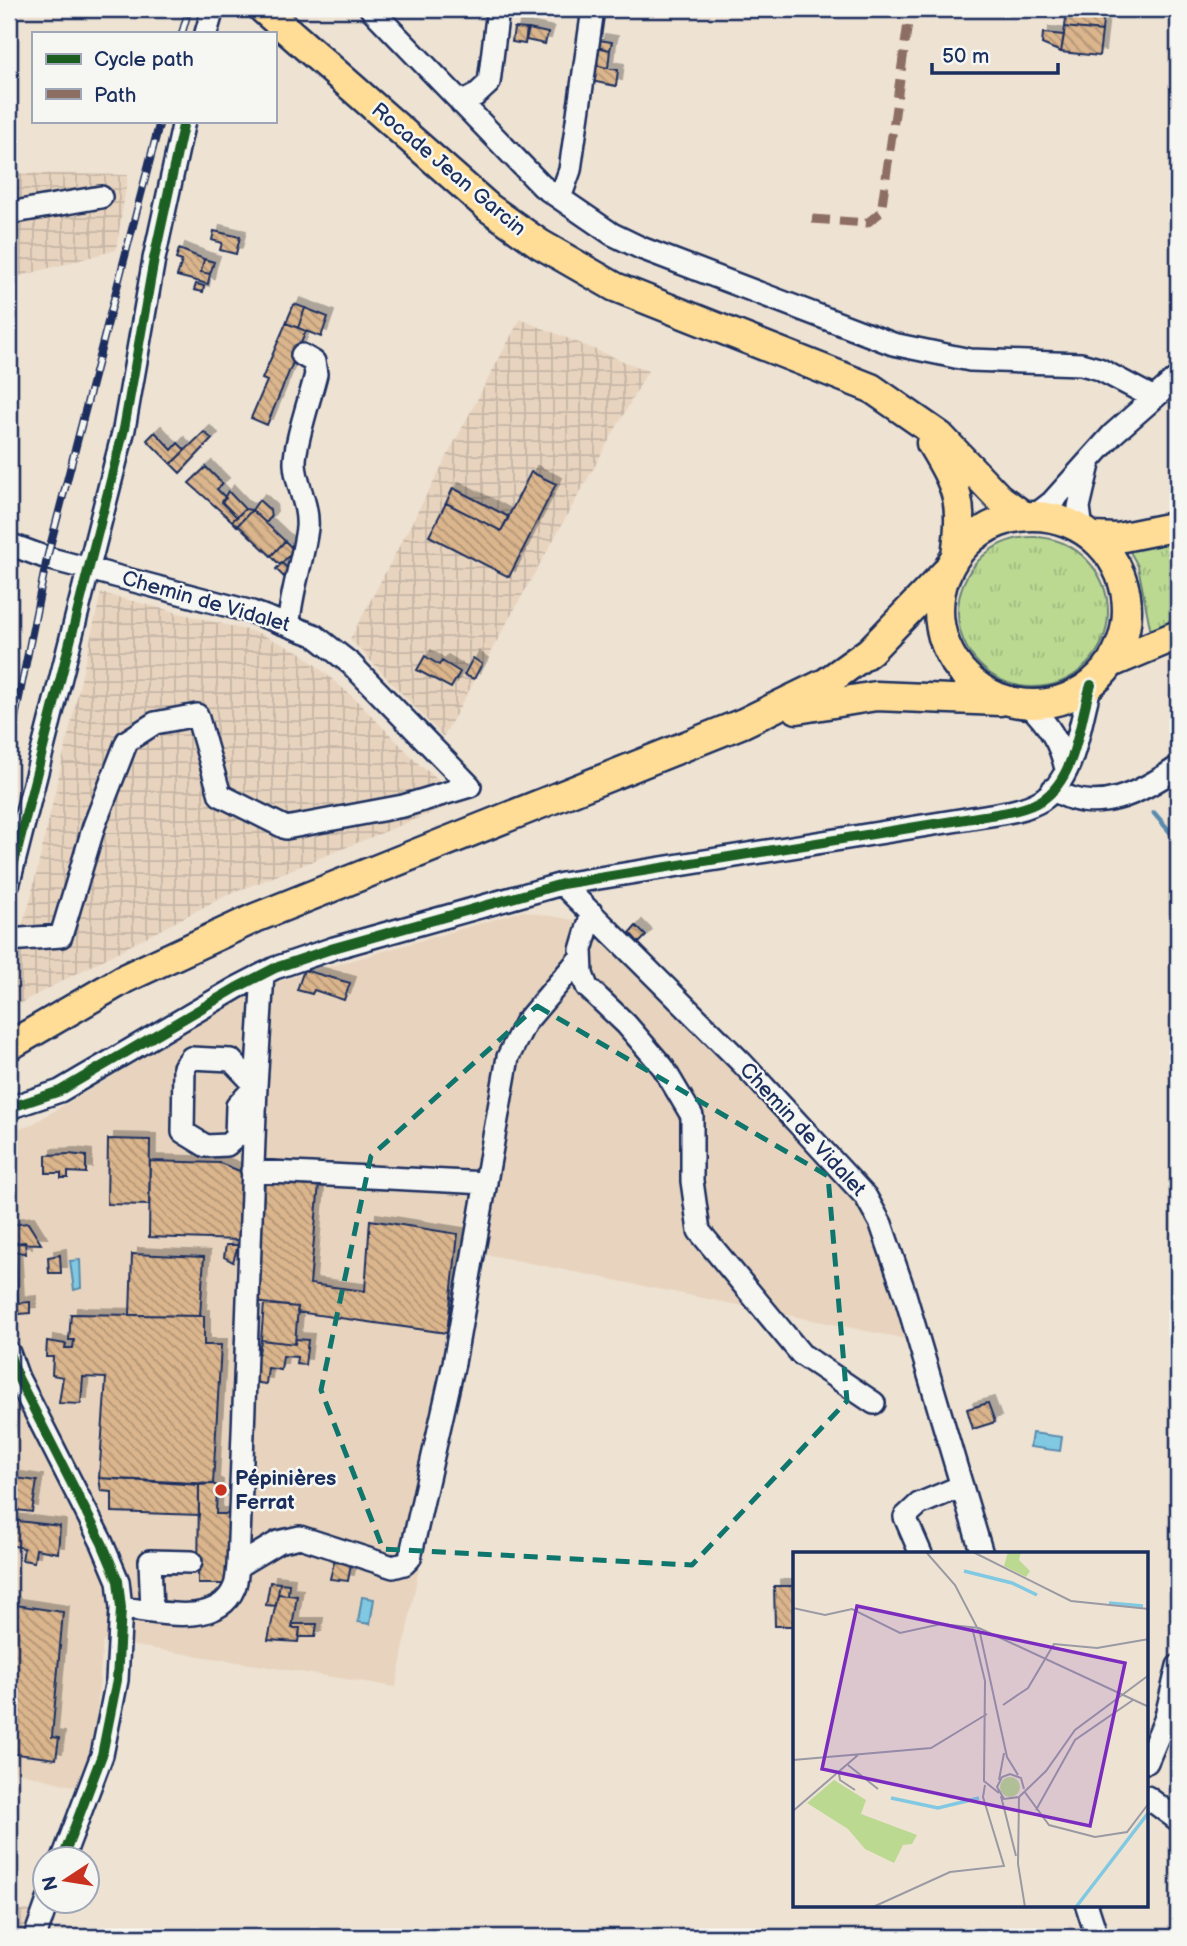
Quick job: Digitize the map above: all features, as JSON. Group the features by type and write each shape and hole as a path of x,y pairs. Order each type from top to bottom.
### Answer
{"main road":[{"name":"Rocade Jean Garcin","path":"263,9 489,208 540,244 626,292 871,388 940,436 999,498 1029,516"},
{"name":"Rocade Jean Garcin","path":"919,422 951,475 960,503 951,563"},
{"path":"9,1046 126,978 243,923 743,723 827,682 870,651 986,528 1029,516 1059,520 1087,533 1118,538 1178,526"},
{"path":"743,723 820,703 876,696 1016,703 1051,703 1072,697 1091,685 1111,663 1123,638 1127,610 1123,583 1111,558 1087,533"},
{"path":"951,563 939,602 941,634 954,663 976,686 1016,703"},
{"path":"1111,663 1178,635"}],"street":[{"path":"206,32 212,9"},
{"path":"370,9 521,167 560,198 641,248 893,344 970,360 1081,364 1098,369 1154,398"},
{"path":"461,103 476,96 489,83 498,9"},
{"path":"560,198 570,170 593,9"},
{"path":"9,882 124,429 154,258 184,122"},
{"path":"9,213 101,197"},
{"path":"289,623 291,593 298,576 307,527 306,503 295,464 316,374 314,362 302,355"},
{"path":"1029,516 1052,502 1090,458 1178,377"},
{"path":"1087,533 1079,507 1090,458"},
{"name":"Chemin de Vidalet","path":"9,544 89,569 289,623 330,644 470,786 403,806 286,828 220,795 197,715 155,723 127,741 93,826 61,936 9,940"},
{"path":"9,1108 60,1091 263,974 334,948 562,884 994,814 1031,805 1054,789 1066,769 1074,751 1091,685"},
{"path":"1016,703 1046,722 1057,740 1066,769"},
{"path":"1054,789 1065,797 1090,801 1116,800 1144,790 1178,767"},
{"name":"Chemin de Vidalet","path":"562,884 743,1063 866,1197 881,1224 891,1253 981,1552"},
{"path":"592,913 581,957 582,974 587,987 626,1024 663,1067 687,1105 694,1128 692,1181 699,1231 801,1354 874,1403"},
{"path":"238,1566 278,1542 300,1537 393,1567 404,1564 410,1558 454,1363 508,1057 525,1023 581,957"},
{"path":"121,1608 193,1615 208,1611 234,1589 238,1566 252,1171 263,974"},
{"path":"191,1058 231,1060 256,1086 237,1106 236,1137 233,1143 206,1146 183,1132 184,1067 191,1058"},
{"path":"252,1171 486,1183"},
{"path":"9,1353 18,1378 102,1542 118,1581 121,1608 117,1680 102,1755 68,1844"},
{"path":"920,1552 905,1517 919,1504 962,1486"},
{"path":"152,1611 150,1561 191,1562"},
{"path":"1148,1760 1165,1720 1178,1666"},
{"path":"1148,1798 1178,1820"},
{"path":"1088,1908 1097,1937"},
{"path":"35,1937 43,1914"}],"highlighted area":[{"path":"537,1006 828,1176 847,1401 692,1565 383,1549 321,1390 371,1156"}],"shaded area":[{"path":"9,173 128,175 116,250 13,278 9,273"},
{"path":"520,319 648,371 443,737 350,639"},
{"path":"101,593 258,633 300,652 353,697 420,765 463,800 221,898 9,1009 9,961 29,905"},
{"name":"Pépinières Ferrat","path":"523,911 580,921 697,1029 858,1205 877,1244 906,1339 480,1253 396,1687 103,1641 94,1744 80,1788 9,1770 9,1131 29,1126 262,986"},
{"path":"9,1909 31,1911 27,1937 9,1937"}],"green space":[{"path":"1033,537 1062,542 1086,559 1103,583 1108,612 1103,641 1086,665 1062,682 1033,687 1004,682 980,665 963,641 958,612 963,583 980,559 1004,542"},
{"path":"1178,538 1178,624 1151,633 1138,566 1128,548"}],"water":[{"path":"80,1260 81,1288 74,1290 70,1261"},
{"path":"1032,1433 1062,1437 1060,1451 1030,1447"},
{"path":"362,1597 374,1599 370,1624 358,1622"}],"building":[{"path":"567,9 584,9 583,18 566,16"},
{"path":"1067,9 1104,9 1102,31 1065,27"},
{"path":"1065,27 1102,31 1099,56 1061,52"},
{"path":"514,28 527,29 525,44 512,42"},
{"path":"529,29 548,33 545,44 526,40"},
{"path":"1043,33 1064,35 1061,52 1042,44"},
{"path":"599,40 612,42 610,50 597,47"},
{"path":"597,47 610,50 608,68 594,65"},
{"path":"594,65 618,70 616,86 591,81"},
{"path":"214,231 240,237 236,254 220,250 222,243 212,240"},
{"path":"179,249 204,259 201,272 210,274 208,284 177,276 182,261 176,259"},
{"path":"204,259 214,262 210,274 201,272"},
{"path":"196,284 204,286 203,292 194,290"},
{"path":"294,304 305,308 298,328 286,323"},
{"path":"305,308 328,317 321,337 298,328"},
{"path":"286,323 306,331 267,425 251,418 267,381 262,379"},
{"path":"155,432 172,450 178,443 185,450 171,464 147,440"},
{"path":"204,432 212,439 180,473 171,464"},
{"path":"206,467 223,484 217,489 226,498 222,502 237,517 232,521 189,483"},
{"path":"531,472 556,484 509,577 429,536 446,503 501,531"},
{"path":"453,488 509,517 501,531 446,503"},
{"path":"228,491 245,509 237,517 222,502"},
{"path":"259,500 270,510 271,517 266,523 252,510"},
{"path":"245,509 252,510 237,526 232,521"},
{"path":"252,510 285,541 271,556 238,525"},
{"path":"285,541 294,550 280,565 271,556"},
{"path":"282,563 294,575 288,581 276,569"},
{"path":"425,656 439,665 442,661 460,672 451,688 417,670"},
{"path":"473,658 482,664 474,679 464,675"},
{"path":"636,926 646,936 639,943 630,933"},
{"path":"304,970 350,983 344,1000 314,990 312,994 297,990"},
{"path":"108,1139 150,1140 149,1205 107,1204"},
{"path":"46,1155 86,1156 86,1173 68,1172 68,1178 61,1178 61,1173 46,1173"},
{"path":"150,1161 220,1163 242,1172 240,1240 149,1237"},
{"path":"265,1181 319,1183 310,1284 365,1291 370,1220 458,1234 447,1333 297,1312 298,1307 254,1302"},
{"path":"28,1223 41,1244 12,1243 9,1225"},
{"path":"25,1242 26,1254 12,1250 12,1243"},
{"path":"226,1245 238,1245 233,1262 224,1257"},
{"path":"15,1253 18,1303 30,1302 30,1313 9,1315 9,1254"},
{"path":"132,1254 204,1257 200,1316 130,1315"},
{"path":"60,1255 61,1273 49,1273 48,1257"},
{"path":"264,1304 298,1307 295,1344 261,1340"},
{"path":"71,1314 204,1316 204,1345 221,1345 213,1484 99,1478 106,1378 83,1377 81,1404 59,1403 63,1377 52,1375 53,1357 46,1357 47,1341 73,1348 74,1340 69,1340"},
{"path":"296,1339 308,1340 305,1365 296,1364 297,1357 283,1356 281,1370 268,1368 266,1384 252,1382 255,1352 259,1353 261,1340 295,1344"},
{"path":"988,1403 995,1422 973,1429 967,1409"},
{"path":"9,1410 13,1415 10,1439 9,1439"},
{"path":"9,1477 37,1481 32,1512 9,1509"},
{"path":"99,1478 199,1485 199,1515 112,1512 112,1492 101,1491"},
{"path":"199,1485 217,1486 216,1514 230,1514 229,1584 198,1584"},
{"path":"9,1520 60,1526 58,1553 36,1549 34,1562 22,1560 24,1548 9,1545"},
{"path":"334,1562 351,1564 348,1581 330,1579"},
{"path":"270,1582 280,1583 276,1606 266,1605"},
{"path":"280,1583 289,1584 288,1595 278,1594"},
{"path":"774,1586 793,1586 793,1626 775,1626"},
{"path":"278,1594 297,1596 292,1628 300,1628 298,1642 268,1640"},
{"path":"9,1604 63,1612 52,1737 59,1738 56,1759 9,1753"},
{"path":"293,1624 317,1624 315,1637 299,1637 300,1628 292,1628"}],"waterway":[{"path":"1154,813 1178,841"}],"railway":[{"path":"182,32 189,9"},
{"path":"9,748 47,558 160,122"}],"marked path":[{"path":"812,219 867,223 881,212 910,9"}],"cycle path":[{"path":"9,882 124,429 154,259 184,122"},
{"path":"9,1108 60,1091 275,968 334,948 562,884 999,814 1029,806 1054,790 1063,777 1075,747 1091,685"},
{"path":"9,1353 18,1378 102,1543 118,1581 121,1608 117,1680 102,1755 68,1844"}],"place":[{"name":"Pépinières Ferrat","path":"221,1490"}]}
